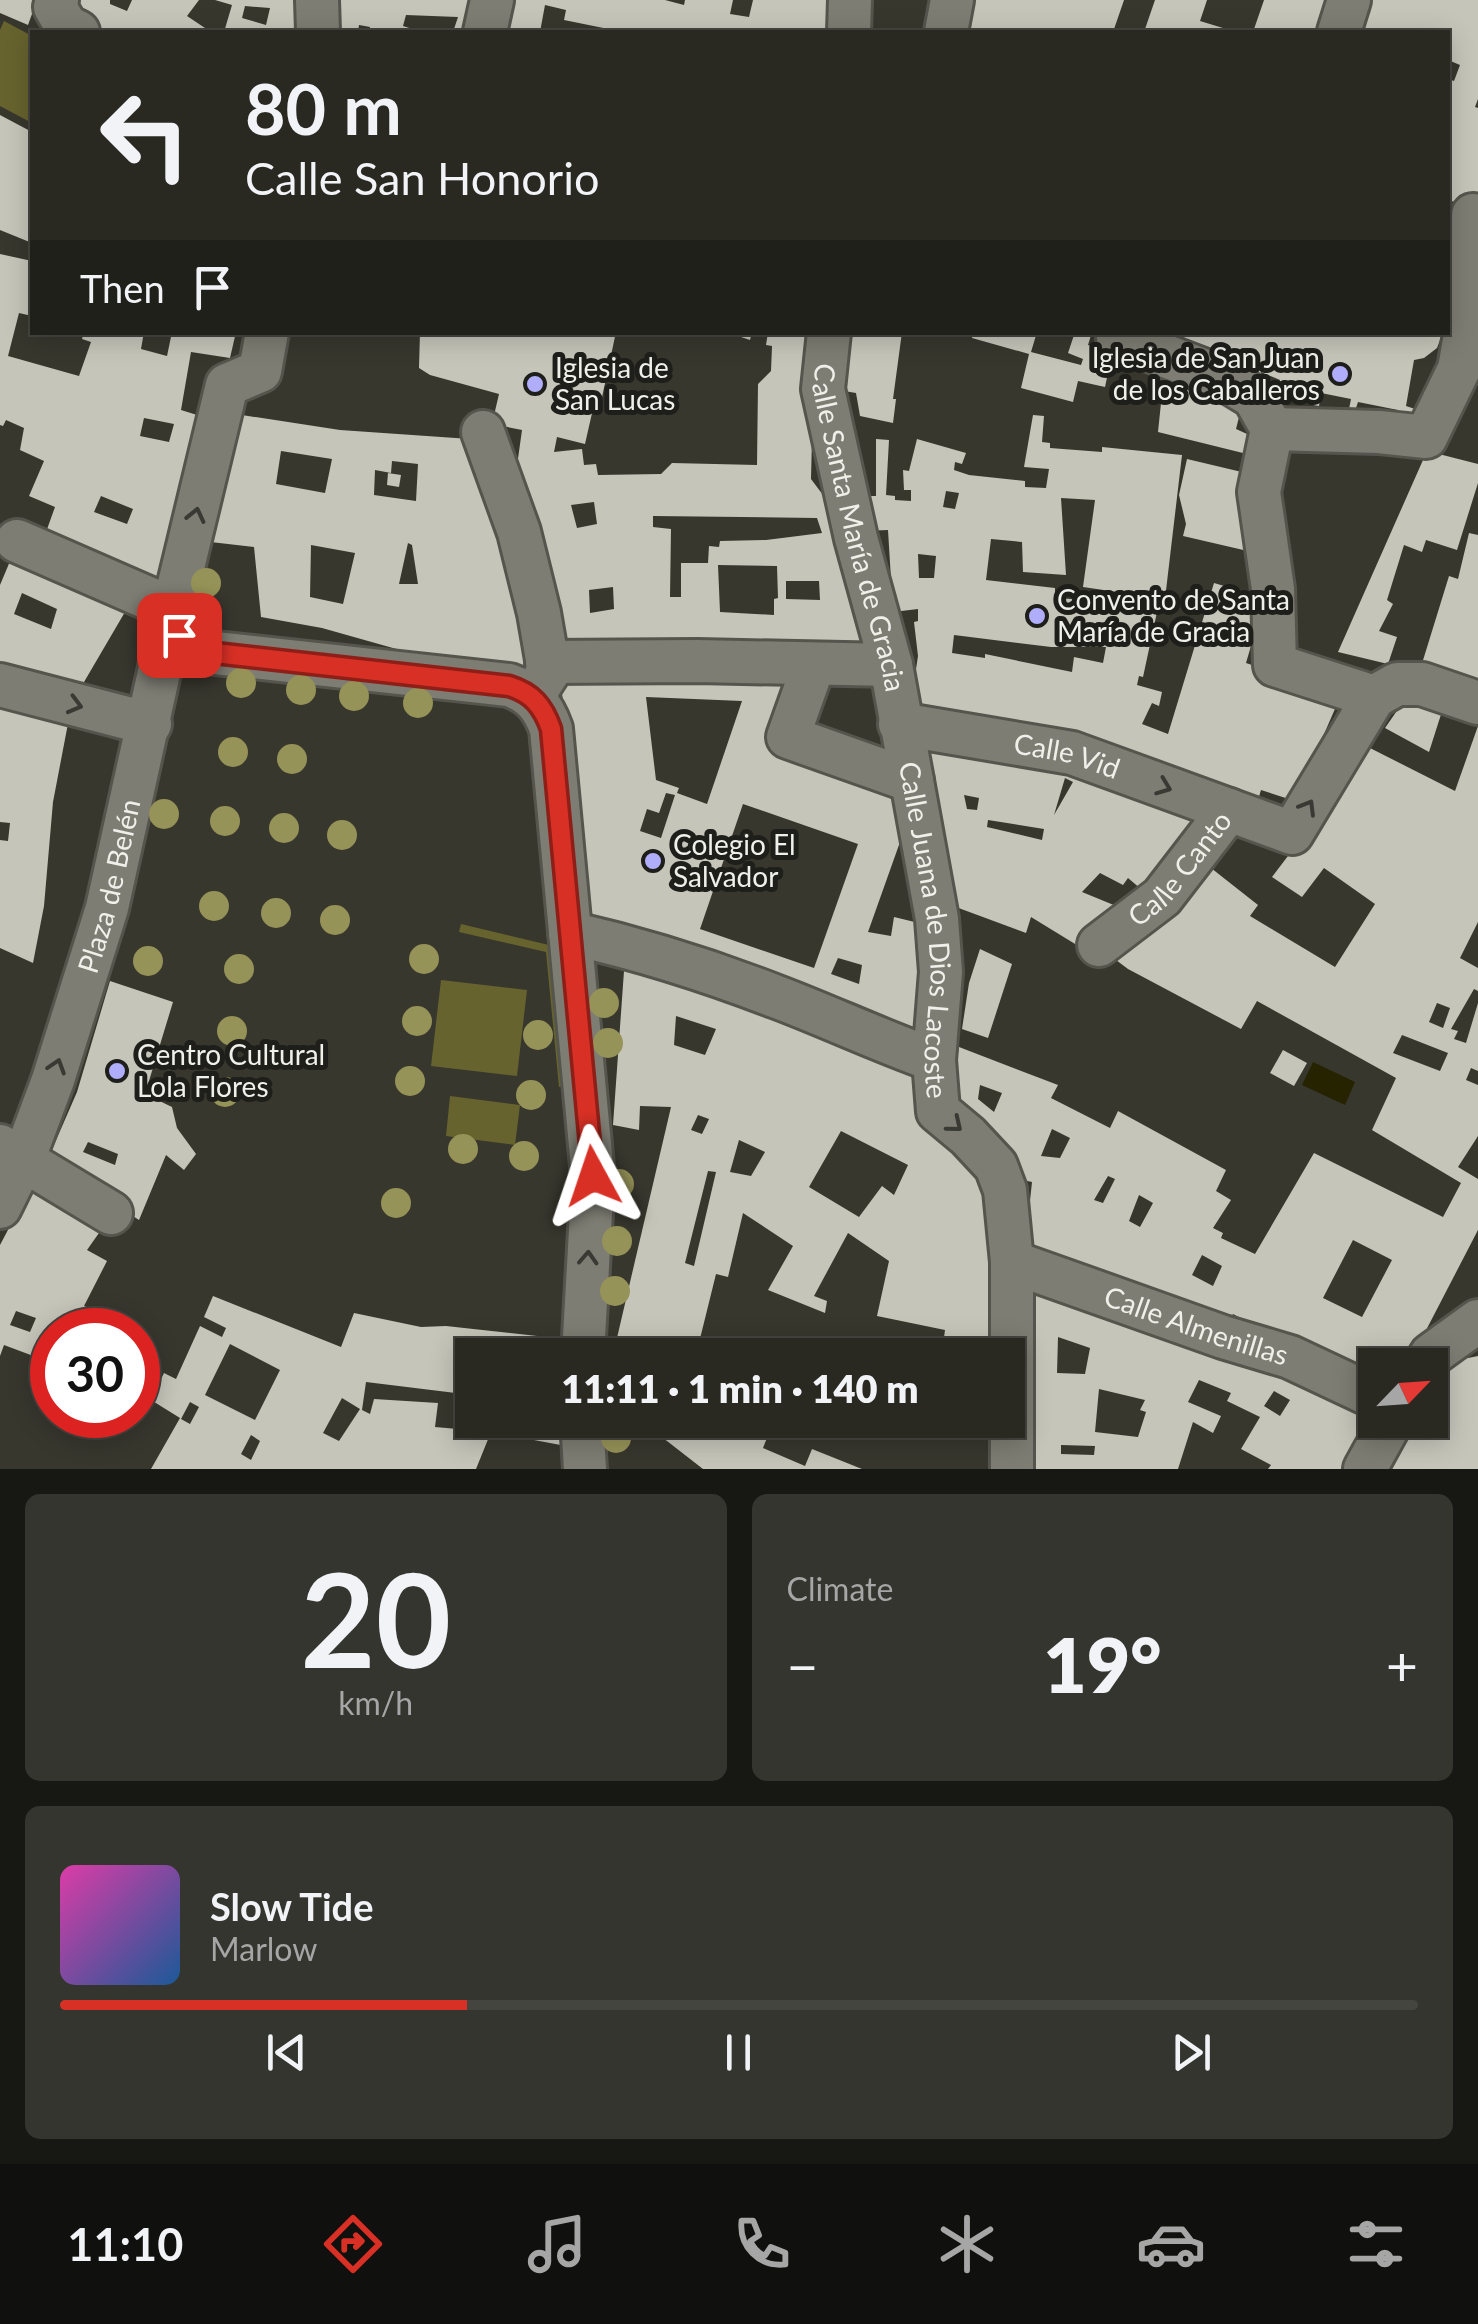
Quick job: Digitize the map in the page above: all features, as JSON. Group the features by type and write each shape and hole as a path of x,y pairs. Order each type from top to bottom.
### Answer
{"street":[{"path":"57,0 55,7 66,26 74,30"},
{"path":"317,0 318,30"},
{"path":"485,30 492,0"},
{"path":"848,30 850,0"},
{"path":"946,30 952,0"},
{"path":"1340,30 1349,0"},
{"path":"1272,429 1426,437 1459,368 1471,300 1466,215"},
{"name":"Plaza de Belén","path":"0,1206 12,1152 107,908 227,384 260,371 267,335"},
{"name":"Calle Santa María de Gracia","path":"830,335 823,389 856,538 890,665 900,724"},
{"path":"1119,335 1221,377 1254,397 1272,429 1258,492 1273,589 1275,665 1374,696 1397,684 1422,684 1478,703"},
{"path":"482,432 519,532 545,713 551,729 593,1176 584,1338"},
{"path":"17,542 173,610 179,635 197,651 509,686 678,660 890,665"},
{"path":"814,664 788,737 912,781"},
{"path":"0,685 150,724"},
{"name":"Calle Canto","path":"1099,944 1162,897 1230,810 1292,833 1374,696"},
{"name":"Calle Juana de Dios Lacoste","path":"900,724 937,919 941,972 934,1060 938,1111 996,1166 1005,1190 1012,1262 1012,1469"},
{"name":"Calle Vid","path":"900,724 1072,752 1230,810"},
{"path":"570,933 626,946 758,990 934,1060"},
{"path":"12,1152 110,1213"},
{"name":"Calle Almenillas","path":"1012,1262 1290,1357 1358,1389"},
{"path":"1441,1348 1478,1323"},
{"path":"583,1438 585,1469"},
{"path":"1365,1469 1382,1438"}],"shaded area":[{"path":"4,21 30,35 30,122 0,106 0,30"},
{"path":"461,924 553,946 566,1086 559,1087 546,952 459,932"},
{"path":"441,980 527,990 517,1076 431,1066"},
{"path":"1313,1062 1355,1082 1345,1105 1302,1085"},
{"path":"450,1096 520,1105 515,1145 446,1136"}],"building":[{"path":"0,0 37,0 28,25 0,13"},
{"path":"75,0 110,0 110,4 127,11 132,0 199,0 187,16 208,30 104,30 72,13"},
{"path":"215,0 303,0 303,30 225,30 232,5","holes":["245,6 270,8 266,25 242,18"]},
{"path":"327,0 484,0 478,30 454,30 458,17 406,15 403,26 416,30 369,30 359,25 358,30 325,30"},
{"path":"500,0 665,0 684,5 685,0 733,0 730,14 749,17 753,0 836,0 837,30 613,30 564,20 566,10 545,5 540,30 493,30"},
{"path":"959,0 1124,0 1114,30 952,30"},
{"path":"1155,0 1207,0 1200,21 1229,30 1145,30"},
{"path":"1264,0 1333,0 1323,30 1254,30"},
{"path":"1367,0 1478,0 1478,204 1450,201 1450,80 1454,81 1460,65 1450,61 1450,30 1358,30"},
{"path":"0,115 30,131 30,242 0,230"},
{"path":"0,254 30,261 30,316 19,313 8,356 79,376 91,342 82,339 83,335 143,335 141,349 167,356 171,335 235,335 230,358 191,352 181,410 210,419 158,597 41,546 55,507 29,496 44,461 20,450 24,428 6,420 3,426","holes":["144,418 174,424 169,442 140,436","101,496 133,509 127,524 94,512"]},
{"path":"420,335 615,335 601,402 595,400 585,444 557,437 554,452 582,449 584,465 596,464 598,475 661,474 672,463 757,465 758,384 771,371 772,346 766,345 768,335 818,335 811,479 823,495 837,492 878,656 557,652 516,473 522,430 492,424 499,394 430,375 419,368","holes":["594,502 597,524 577,528 571,505","653,516 817,518 822,533 720,541 719,547 709,546 708,563 681,563 681,597 670,597 671,529 653,527","718,565 777,566 774,615 720,612","786,581 819,581 820,600 786,599","613,587 614,609 590,613 589,590"]},
{"path":"839,335 902,335 893,423 860,416 856,393 832,389"},
{"path":"1036,335 1031,352 1081,365 1083,359 1068,353 1074,335 1091,335 1088,345 1112,354 1105,387 1078,381 1073,402 1021,388 1029,354 972,338"},
{"name":"Iglesia de San Juan de los Caballeros","path":"1442,335 1437,348 1414,360 1406,406 1415,409 1413,414 1404,411 1403,420 1398,419 1398,410 1358,402 1355,411 1349,409 1351,399 1321,393 1319,406 1313,405 1315,397 1299,393 1298,398 1293,398 1293,392 1282,389 1280,396 1274,395 1280,380 1261,372 1258,381 1182,345 1185,338 1181,336"},
{"path":"1171,376 1242,405 1236,429 1256,438 1251,455 1158,432 1161,403"},
{"path":"229,413 340,430 470,439 538,670 439,661 322,628 261,617 254,547 202,541","holes":["281,451 332,459 325,493 276,484","392,461 418,464 416,501 374,495 375,470 391,473","408,543 412,545 418,584 399,584","311,545 355,553 343,604 310,597"]},
{"name":"Convento de Santa María de Gracia","path":"1033,415 1044,416 1042,442 1050,443 1050,448 1102,452 1102,447 1182,455 1165,599 1083,587 1095,500 1061,498 1066,575 1023,572 1022,542 991,539 986,580 1055,588 1055,598 1117,602 1157,612 1143,677 1139,676 1137,685 1162,692 1159,706 1152,703 1142,724 1168,734 1214,583 1265,598 1246,663 1341,695 1295,801 1261,790 1254,813 909,715 918,656 914,622 918,621 918,609 893,612 888,530 862,531 857,496 876,496 876,439 889,440 886,495 895,496 895,500 911,501 911,490 904,490 903,470 909,471 917,439 966,453 962,464 955,462 954,470 1025,481 1025,487 1046,488 1049,469 1024,467","holes":["946,491 959,493 955,509 943,507","918,554 936,556 934,578 919,578","954,635 1051,647 1106,647 1103,663 1074,657 1072,672 985,654 985,658 952,653"]},
{"path":"1427,451 1478,464 1478,483 1457,550 1426,540 1422,552 1404,545 1387,600 1393,604 1379,631 1397,637 1388,664 1338,652"},
{"name":"Convento de Santa María de Gracia","path":"1187,459 1246,473 1238,500 1252,552 1183,536 1186,524 1179,495"},
{"path":"388,473 401,475 399,487 387,485"},
{"path":"1469,533 1478,535 1478,692 1420,670 1449,576 1458,579"},
{"path":"16,547 132,600 77,694 0,674 0,585","holes":["22,593 57,609 51,629 14,614"]},
{"name":"Colegio El Salvador","path":"559,671 796,672 771,739 903,785 905,828 868,932 891,936 894,917 923,924 921,1041 592,921","holes":["646,697 742,701 707,804 656,780","666,793 675,795 661,838 640,831 647,809 659,813","743,804 858,844 814,968 700,929","838,958 862,965 859,984 831,974"]},
{"path":"0,698 70,713 53,802 44,906 33,963 0,948 0,840 8,841 10,823 0,822"},
{"path":"1403,702 1444,705 1429,752 1385,728"},
{"path":"1478,726 1478,922 1460,958 1478,968 1478,991 1474,989 1451,1029 1458,1031 1454,1039 1466,1043 1478,1003 1478,1071 1471,1068 1466,1080 1478,1085 1478,1136 1458,1167 1478,1179 1478,1230 1417,1348 1358,1348 1358,1379 1233,1314 1225,1329 1024,1257 1032,1182 1009,1177 950,1106 959,1047 1058,1085 1051,1098 1110,1128 1118,1111 1226,1170 1216,1191 1231,1200 1213,1228 1223,1233 1221,1238 1255,1254 1314,1153 1443,1217 1461,1183 1372,1130 1396,1078 1257,1001 1241,1029 1128,969 1108,954 1211,868 1258,905 1250,916 1335,967 1375,904 1324,868 1302,897 1272,877 1370,748 1455,791","holes":["1437,1003 1450,1008 1443,1028 1429,1022","1402,1035 1448,1053 1440,1071 1393,1053","980,1085 1002,1093 994,1112 978,1099","1052,1129 1070,1138 1060,1158 1041,1156","1108,1176 1115,1179 1103,1203 1094,1200","1139,1195 1153,1203 1140,1227 1129,1221","1353,1240 1392,1260 1362,1317 1323,1298","1202,1255 1222,1266 1213,1286 1192,1275"]},
{"path":"921,736 971,740 1200,809 1169,869 1148,895 1128,878 1123,885 1100,873 1082,892 1121,908 1080,947 1031,917 1026,933 945,903","holes":["1065,778 1073,782 1054,815","964,795 979,798 977,810 967,809","988,820 1044,829 1042,840 987,827"]},
{"path":"980,949 1012,964 988,1038 962,1029 969,983"},
{"path":"625,957 915,1070 990,1178 1001,1338 944,1338 945,1330 877,1316 889,1261 848,1233 814,1296 827,1301 825,1313 768,1290 793,1246 743,1213 728,1277 716,1274 700,1338 617,1338 671,1107 640,1106 639,1130 613,1125","holes":["676,1016 716,1029 705,1055 674,1045","698,1115 709,1119 702,1134 691,1130","841,1131 908,1165 894,1195 882,1186 859,1217 809,1187","739,1140 765,1152 751,1176 730,1172","708,1171 716,1172 694,1266 685,1263"]},
{"path":"110,981 173,1002 145,1094 172,1107 177,1128 196,1154 184,1170 166,1155 139,1220 47,1161 77,1092","holes":["88,1142 118,1154 115,1165 83,1152"]},
{"path":"1283,1050 1307,1063 1294,1086 1270,1073"},
{"path":"35,1179 106,1223 87,1250 107,1261 84,1306 89,1308 30,1308 30,1316 16,1311 10,1325 30,1332 30,1355 4,1345 0,1356 0,1245"},
{"path":"1025,1276 1358,1397 1358,1438 1362,1438 1351,1469 1268,1469 1271,1465 1241,1449 1260,1417 1227,1401 1231,1393 1199,1380 1188,1402 1221,1416 1213,1433 1193,1422 1178,1469 1023,1469","holes":["1058,1337 1090,1348 1085,1374 1057,1373","1099,1389 1145,1400 1140,1410 1146,1412 1138,1437 1095,1432","1274,1391 1290,1400 1280,1416 1264,1406","1061,1445 1095,1446 1094,1455 1061,1454"]},
{"path":"213,1296 341,1347 354,1313 421,1327 446,1326 555,1338 455,1338 455,1393 366,1382 362,1410 370,1414 374,1399 438,1403 435,1427 455,1429 455,1438 489,1438 476,1469 151,1469 180,1418 160,1406 164,1373 176,1379 200,1326 222,1337 226,1328 204,1317","holes":["230,1344 280,1370 255,1420 205,1395","342,1398 360,1409 339,1441 323,1433","190,1402 199,1407 190,1424 181,1419","251,1435 260,1441 251,1460 241,1454"]},
{"path":"1478,1356 1478,1469 1376,1469 1396,1438 1448,1438 1448,1362"},
{"path":"566,1438 566,1446 534,1440"},
{"path":"663,1438 767,1438 763,1448 805,1466 812,1449 862,1469 703,1469"}],"place":[{"name":"Iglesia de San Juan de los Caballeros","path":"1340,374"},
{"name":"Iglesia de San Lucas","path":"535,384"},
{"name":"Convento de Santa María de Gracia","path":"1037,616"},
{"name":"Colegio El Salvador","path":"653,861"},
{"name":"Centro Cultural Lola Flores","path":"117,1071"}],"route":[{"path":"179,635 197,651 509,686 523,690 545,713 551,729 593,1176"}]}
